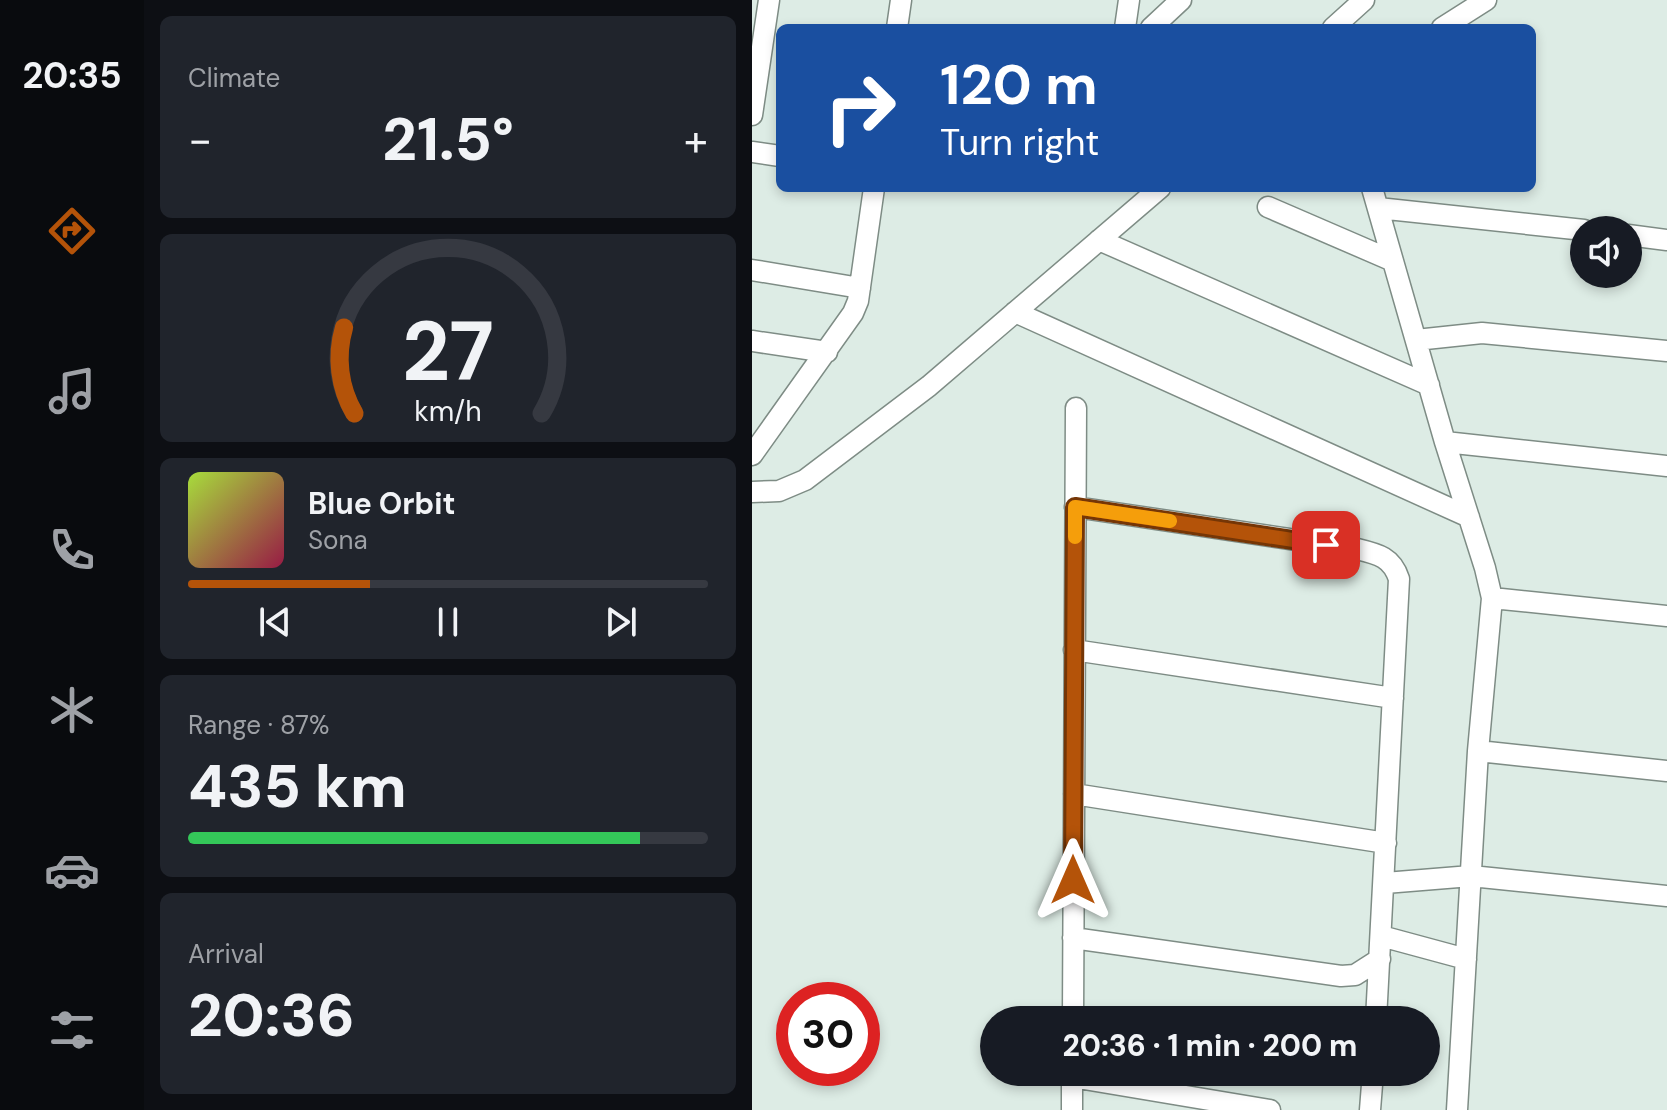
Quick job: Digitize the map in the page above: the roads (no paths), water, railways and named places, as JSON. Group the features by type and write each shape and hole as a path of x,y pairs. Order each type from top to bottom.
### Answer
{"street":[{"path":"752,115 771,56 769,0"},
{"path":"898,24 901,0"},
{"path":"1126,24 1129,0"},
{"path":"1155,24 1181,0"},
{"path":"1337,24 1364,0"},
{"path":"1448,24 1486,0"},
{"path":"752,152 776,155"},
{"path":"752,455 853,313 860,288 873,192"},
{"path":"752,492 779,491 805,480 929,386 1155,192"},
{"path":"1457,1110 1478,751 1492,598 1375,198 1570,228"},
{"path":"1268,207 1393,261"},
{"path":"1642,237 1667,240"},
{"path":"1099,240 1429,385"},
{"path":"752,270 860,288"},
{"path":"1015,312 1469,517"},
{"path":"1416,340 1482,333 1667,351"},
{"path":"752,341 827,352"},
{"path":"1073,1006 1076,408"},
{"path":"1445,442 1667,466"},
{"path":"1075,507 1380,554 1395,568 1399,579 1377,1006"},
{"path":"1492,598 1667,616"},
{"path":"1074,650 1393,698"},
{"path":"1478,751 1667,771"},
{"path":"1074,794 1386,843"},
{"path":"1385,883 1471,876 1667,896"},
{"path":"1381,936 1466,959"},
{"path":"1073,938 1341,976 1355,975 1380,959"},
{"path":"1072,1086 1072,1110"},
{"path":"1134,1086 1270,1110"},
{"path":"1370,1110 1372,1086"}]}
